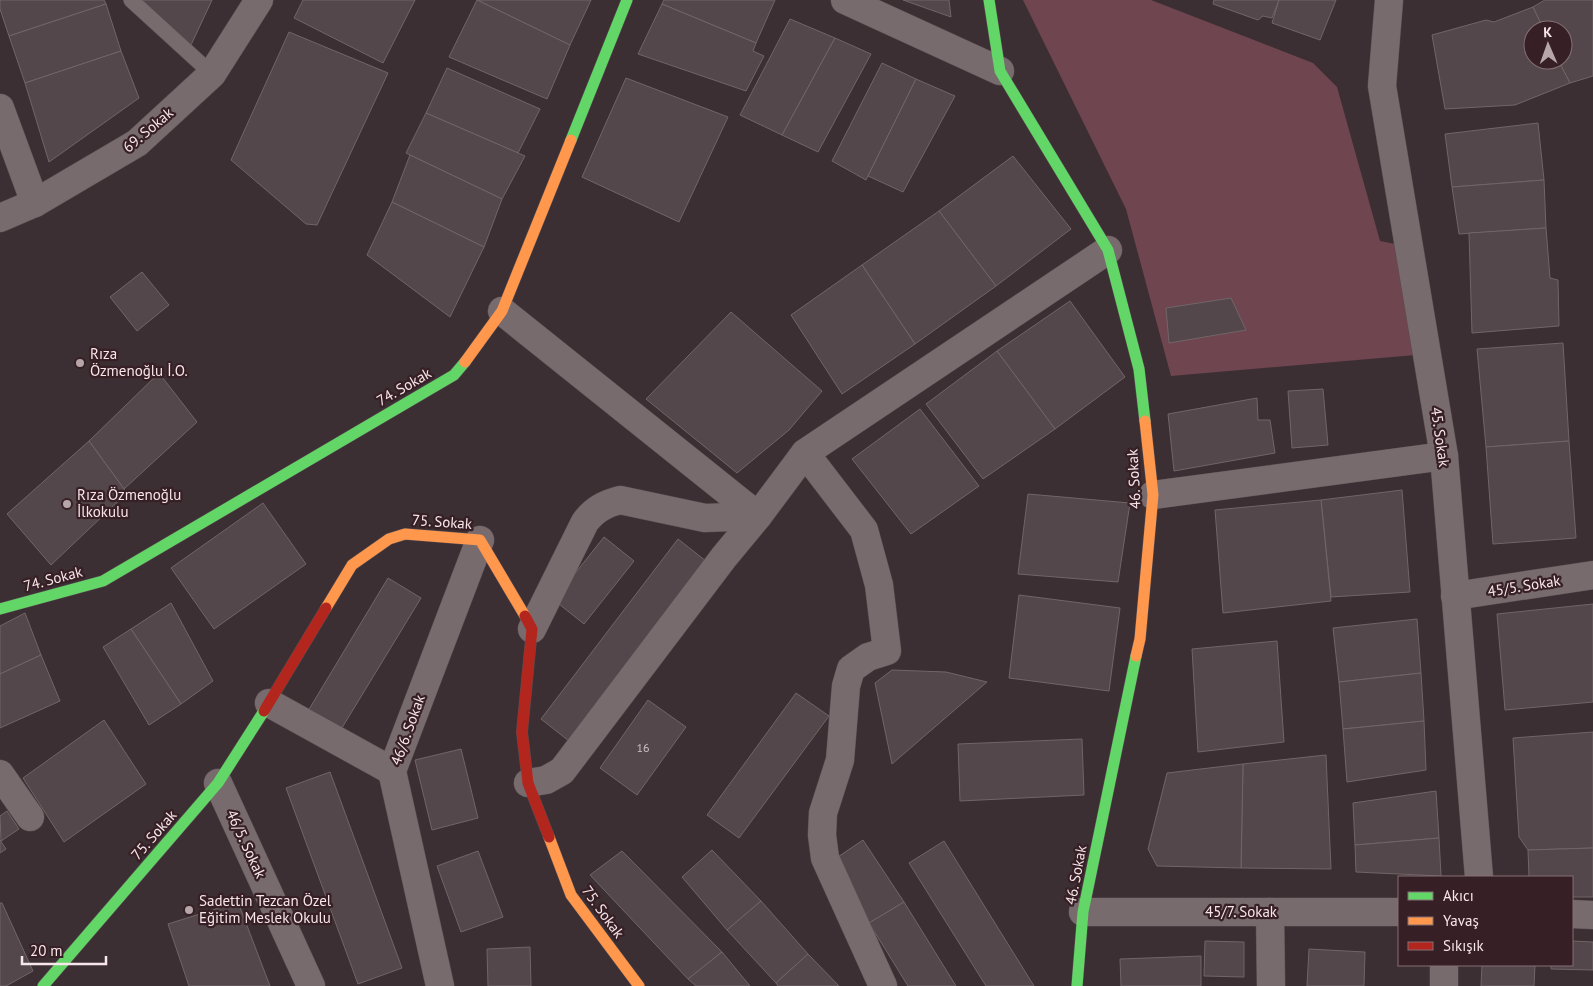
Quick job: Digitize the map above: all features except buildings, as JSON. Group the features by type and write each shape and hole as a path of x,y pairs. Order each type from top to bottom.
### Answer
{"street":[{"name":"69. Sokak","path":"0,218 35,203 132,146 212,74 259,0"},
{"name":"74. Sokak","path":"0,609 103,581 454,375 502,311 627,0"},
{"path":"845,0 1000,71"},
{"name":"46. Sokak","path":"989,0 1000,71 1108,250 1139,369 1153,494 1140,639 1083,912 1077,986"},
{"name":"45. Sokak","path":"1394,0 1382,86 1444,456 1479,876"},
{"path":"0,108 35,203"},
{"path":"528,783 546,780 562,772 805,452 1108,250"},
{"path":"502,311 758,516"},
{"path":"805,452 864,530 879,585 887,651 868,657 851,669 846,686 840,760 823,813 822,836 825,858 883,986"},
{"path":"1153,494 1444,456"},
{"path":"532,629 586,522 591,514 608,503 620,500 706,518 758,516"},
{"name":"75. Sokak","path":"43,986 218,783 269,703 352,565 389,539 405,534 480,540 532,629 522,732 528,783 571,895 639,986"},
{"name":"46/6. Sokak","path":"440,986 392,771 480,540"},
{"name":"45/5. Sokak","path":"1455,596 1593,575"},
{"path":"269,703 392,771"},
{"path":"0,774 30,817"},
{"name":"46/5. Sokak","path":"218,783 312,986"},
{"name":"45/7. Sokak","path":"1083,912 1398,912"},
{"path":"1270,912 1271,986"},
{"path":"1573,914 1593,915"},
{"path":"1444,966 1444,986"}],"lane":[{"path":"131,0 212,74"}],"shaded area":[{"path":"1023,0 1151,0 1313,63 1337,87 1380,241 1405,246 1427,354 1171,376 1126,209"}],"traffic: fast":[{"path":"571,140 627,0"},
{"path":"989,0 1000,71 1108,250 1139,369 1145,421"},
{"path":"0,609 103,581 454,375 465,362"},
{"path":"1077,986 1083,912 1136,656"},
{"path":"43,986 218,783 264,711"}],"traffic: slow":[{"path":"465,362 502,311 571,140"},
{"path":"1136,656 1140,639 1153,495 1145,421"},
{"path":"326,608 352,565 389,539 405,534 480,540 525,616"},
{"path":"549,837 571,895 639,986"}],"traffic: jam":[{"path":"264,711 326,608"},
{"path":"525,616 532,629 522,732 528,783 549,837"}],"place":[{"name":"Rıza Özmenoğlu İ.O.","path":"80,363"},
{"name":"Rıza Özmenoğlu İlkokulu","path":"67,504"},
{"name":"Sadettin Tezcan Özel Eğitim Meslek Okulu","path":"189,910"}]}
